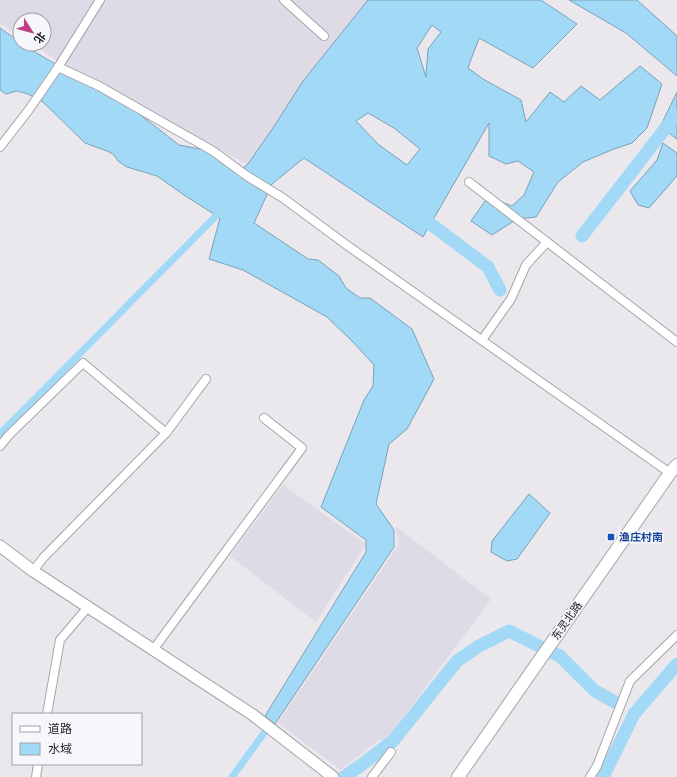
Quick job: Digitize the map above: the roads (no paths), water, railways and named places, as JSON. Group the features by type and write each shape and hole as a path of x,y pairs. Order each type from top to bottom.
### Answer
{"main road":[{"name":"东灵北路","path":"458,777 674,469"}],"street":[{"path":"0,146 28,111 58,68 100,0"},
{"path":"284,0 324,36"},
{"path":"58,68 99,86 213,151 247,176 283,198 348,246 482,340 674,469"},
{"path":"469,182 677,342"},
{"path":"482,340 511,299 526,266 547,242"},
{"path":"0,446 9,435 83,363 166,433"},
{"path":"33,571 44,557 166,433 206,379"},
{"path":"153,650 302,448 264,418"},
{"path":"0,546 33,571 253,715 333,777"},
{"path":"47,713 60,640 88,607"},
{"path":"590,777 597,766 630,681 677,635"},
{"path":"372,777 392,752"},
{"path":"36,777 38,765"}],"water":[{"path":"368,0 541,0 577,24 533,68 479,38 468,68 483,79 521,100 526,122 550,92 564,102 581,86 600,100 640,66 662,84 647,128 632,143 583,162 558,182 536,217 517,219 492,235 471,221 488,197 512,206 524,195 534,172 518,161 506,164 489,156 489,123 423,237 304,158 272,184 254,223 308,259 318,260 339,276 346,288 360,298 370,298 412,329 434,379 407,429 389,444 376,504 394,530 394,547 275,724 265,716 366,552 366,540 321,507 364,400 373,386 374,365 327,317 243,270 209,259 220,218 157,176 127,167 118,161 113,154 85,143 43,102 28,94 17,91 6,94 0,90 0,28 12,36 12,52 35,52 129,106 179,145 205,150 237,173 248,164 303,81","holes":["432,25 441,32 428,49 426,77 417,48","368,113 394,128 420,149 407,165 379,145 356,121"]},
{"path":"569,0 637,0 677,36 677,76 626,33"},
{"path":"677,92 677,139 661,125"},
{"path":"663,143 677,153 677,176 649,208 638,205 630,191 657,160"},
{"path":"529,494 550,513 517,559 507,561 491,552 492,541"}],"waterway":[{"path":"582,236 675,116"},
{"path":"0,434 223,209"},
{"path":"416,213 488,267 500,290"},
{"path":"344,777 393,741 457,661 479,646 509,631 541,647"},
{"path":"553,653 560,656 595,691 615,702"},
{"path":"603,777 634,714 677,664"},
{"path":"232,777 270,725"}],"place":[{"name":"渔庄村南","path":"611,537"}]}
